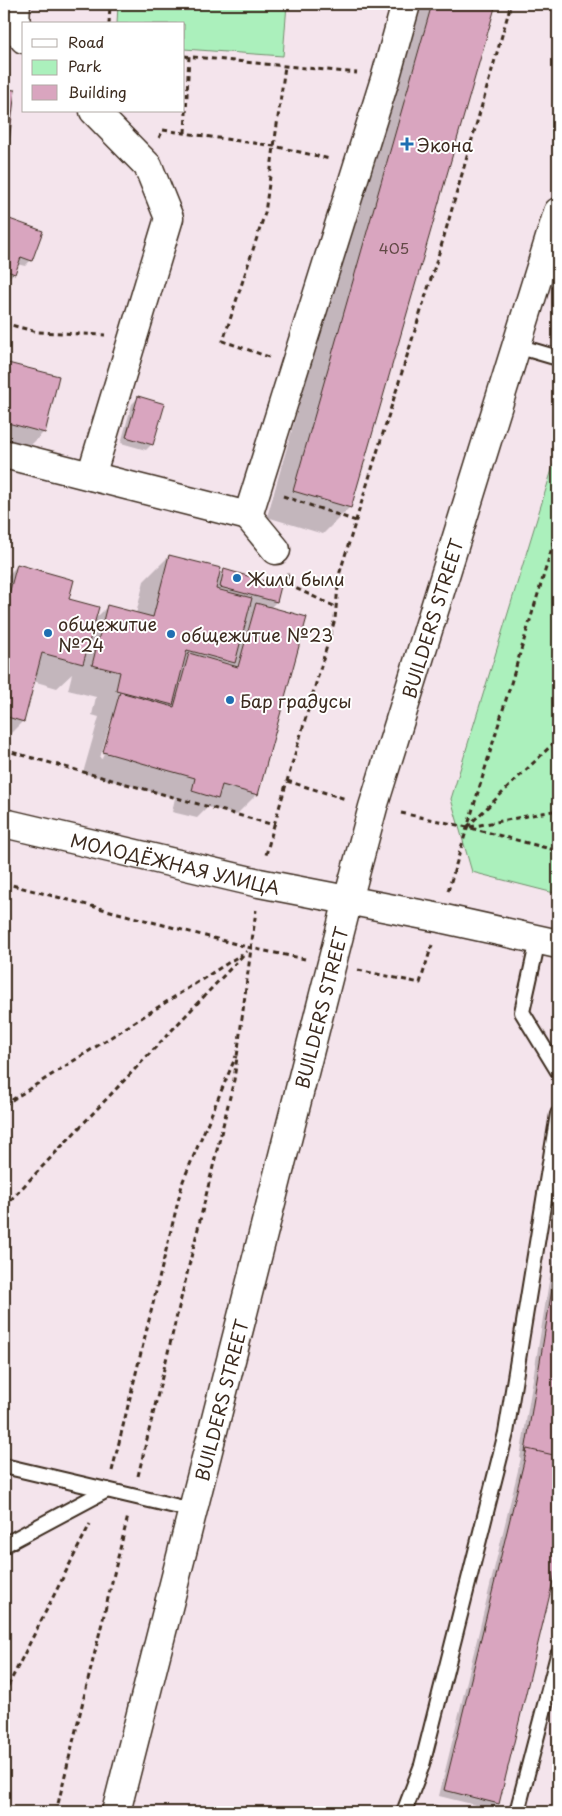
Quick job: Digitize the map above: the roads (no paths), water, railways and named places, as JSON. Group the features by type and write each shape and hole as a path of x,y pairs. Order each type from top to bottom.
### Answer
{"main road":[{"path":"16,4 14,22 16,36"},
{"path":"248,516 386,76 406,4"},
{"path":"91,476 169,218 148,166 95,112"},
{"name":"BUILDERS STREET","path":"116,1812 373,807 558,212"},
{"path":"4,454 248,516 276,550"},
{"name":"МОЛОДЁЖНАЯ УЛИЦА","path":"4,823 259,883 440,918 548,942"}],"lane":[{"path":"517,346 558,358"},
{"path":"548,942 522,1012 558,1071"},
{"path":"404,1812 422,1765 506,1433 558,1114"},
{"path":"4,1466 192,1510"},
{"path":"4,1545 108,1490"},
{"path":"517,1812 558,1655"}],"place":[{"name":"Экона","path":"407,144"},
{"name":"Жили были","path":"237,578"},
{"name":"общежитие №24","path":"48,633"},
{"name":"общежитие №23","path":"171,634"},
{"name":"Бар градусы","path":"230,700"}]}
